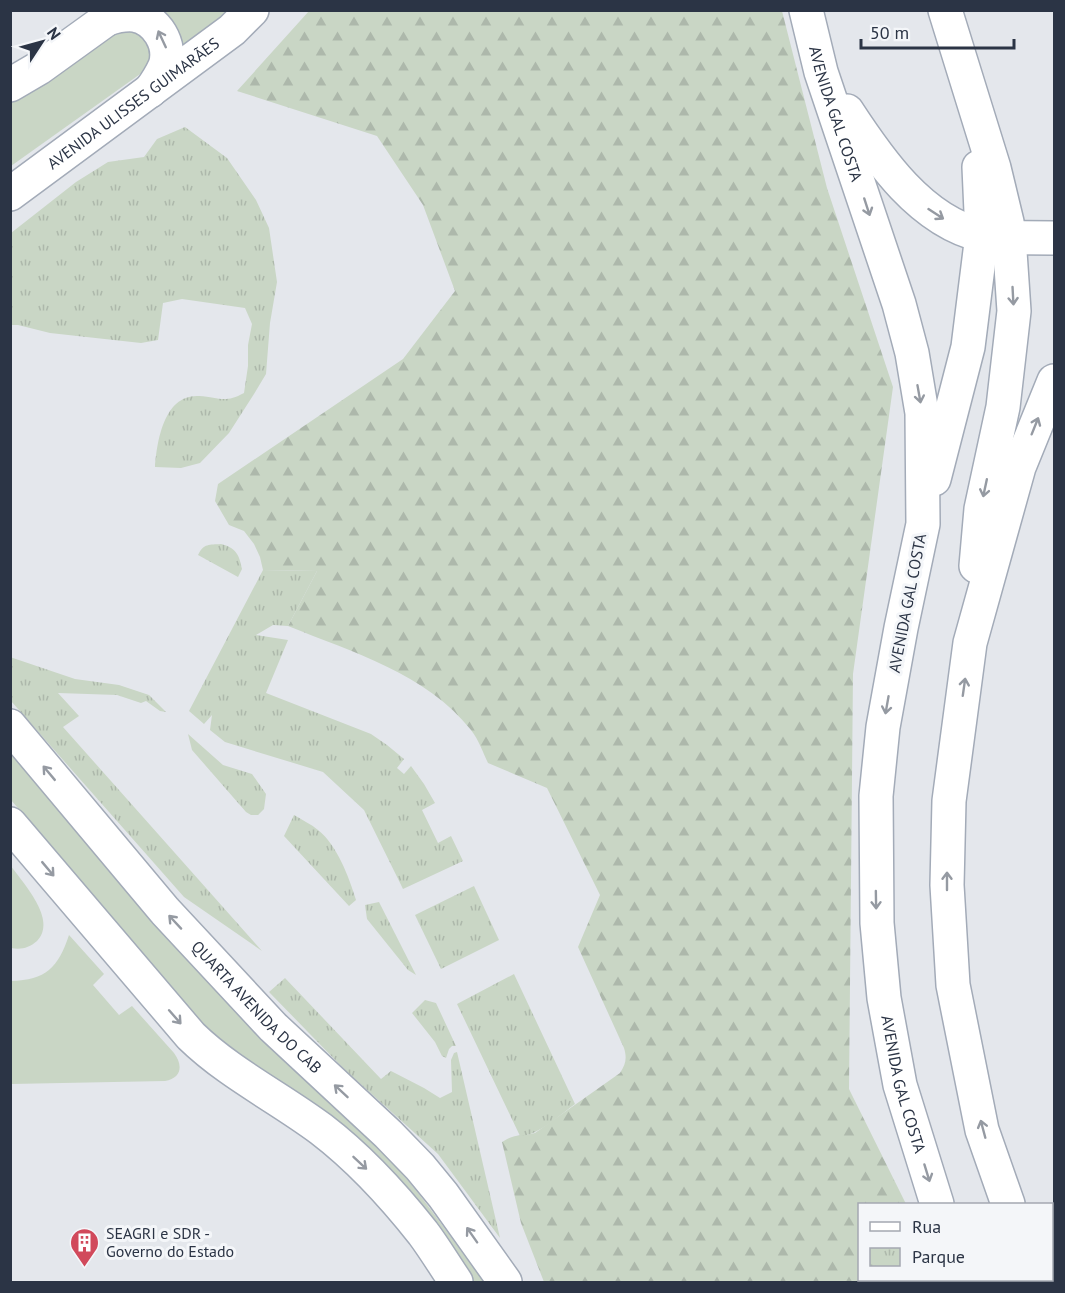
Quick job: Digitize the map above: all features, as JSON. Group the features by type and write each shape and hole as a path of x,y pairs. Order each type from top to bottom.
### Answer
{"main road":[{"name":"AVENIDA ULISSES GUIMARÃES","path":"10,194 231,30 252,10"},
{"name":"AVENIDA GAL COSTA","path":"806,10 821,72 895,292 912,353 922,413 923,525 883,727 876,796 877,923 884,998 900,1085 937,1203"},
{"path":"945,10 975,107 996,236 1014,311 1003,407 981,509 970,643 949,801 947,885 954,985 982,1130 1008,1203"},
{"path":"10,85 39,68 112,15 121,14 137,15 151,22 161,34 166,48 166,64 149,92"},
{"path":"821,72 868,144 912,196 935,215 961,227 996,236 1054,238"},
{"path":"923,525 996,236"},
{"path":"970,643 1019,467 1054,381"},
{"name":"QUARTA AVENIDA DO CAB","path":"10,726 165,911 213,963 273,1027 388,1134 420,1167 450,1204 506,1282"},
{"path":"10,824 191,1036 216,1058 323,1131 359,1161 424,1235 456,1282"}],"green space":[{"path":"151,11 231,11 183,50"},
{"path":"309,11 782,11 827,188 893,387 853,674 849,1089 906,1203 858,1203 858,1281 944,1282 544,1282 521,1223 502,1142 515,1136 535,1133 620,1073 624,1067 626,1058 624,1048 578,947 600,895 547,788 488,763 471,730 433,694 411,679 288,626 317,571 263,570 254,544 244,531 229,525 215,501 218,484 403,359 455,291 423,205 377,136 237,91"},
{"path":"134,30 151,44 150,67 11,166 11,98 113,33"},
{"path":"185,127 227,158 256,200 269,228 277,282 270,323 266,374 229,433 200,463 181,468 155,467 165,421 170,411 178,403 187,397 226,399 244,393 252,324 245,308 182,299 163,303 158,340 141,343 50,333 11,325 11,233 76,182 108,162 144,157 157,139"},
{"path":"221,544 230,547 238,556 242,569 238,577 198,555 205,547"},
{"path":"263,570 317,571 288,626 273,625 256,635 288,640 266,693 371,734 404,759 397,768 404,774 411,766 435,803 422,810 438,843 451,836 463,861 403,889 364,810 323,772 225,742 210,730 212,715 204,724 189,711"},
{"path":"10,657 75,679 119,685 149,695 166,712 160,711 146,701 141,703 117,695 58,693 79,716 63,727 262,951 184,897 11,701"},
{"path":"188,734 223,765 252,774 266,794 264,809 258,815 246,812 192,750"},
{"path":"10,752 256,1032 394,1164 484,1282 466,1282 212,1035 11,800"},
{"path":"294,815 325,836 337,853 356,900 349,906 284,836"},
{"path":"11,866 36,902 43,923 42,932 37,941 22,949 11,948"},
{"path":"474,886 499,940 441,969 415,915"},
{"path":"379,902 416,975 408,970 367,919 365,905"},
{"path":"69,935 104,974 93,985 119,1015 132,1006 174,1053 180,1066 175,1077 165,1081 11,1084 11,981 33,978 49,970 60,956"},
{"path":"514,974 575,1104 542,1129 520,1136 457,1004"},
{"path":"285,978 381,1079 391,1071 440,1098 452,1092 451,1060 457,1052 500,1238 438,1154 344,1069 269,992"},
{"path":"425,1000 436,1003 456,1046 449,1049 446,1058 442,1056 435,1042 412,1013"}],"place":[{"name":"SEAGRI e SDR - Governo do Estado","path":"85,1268"}]}
